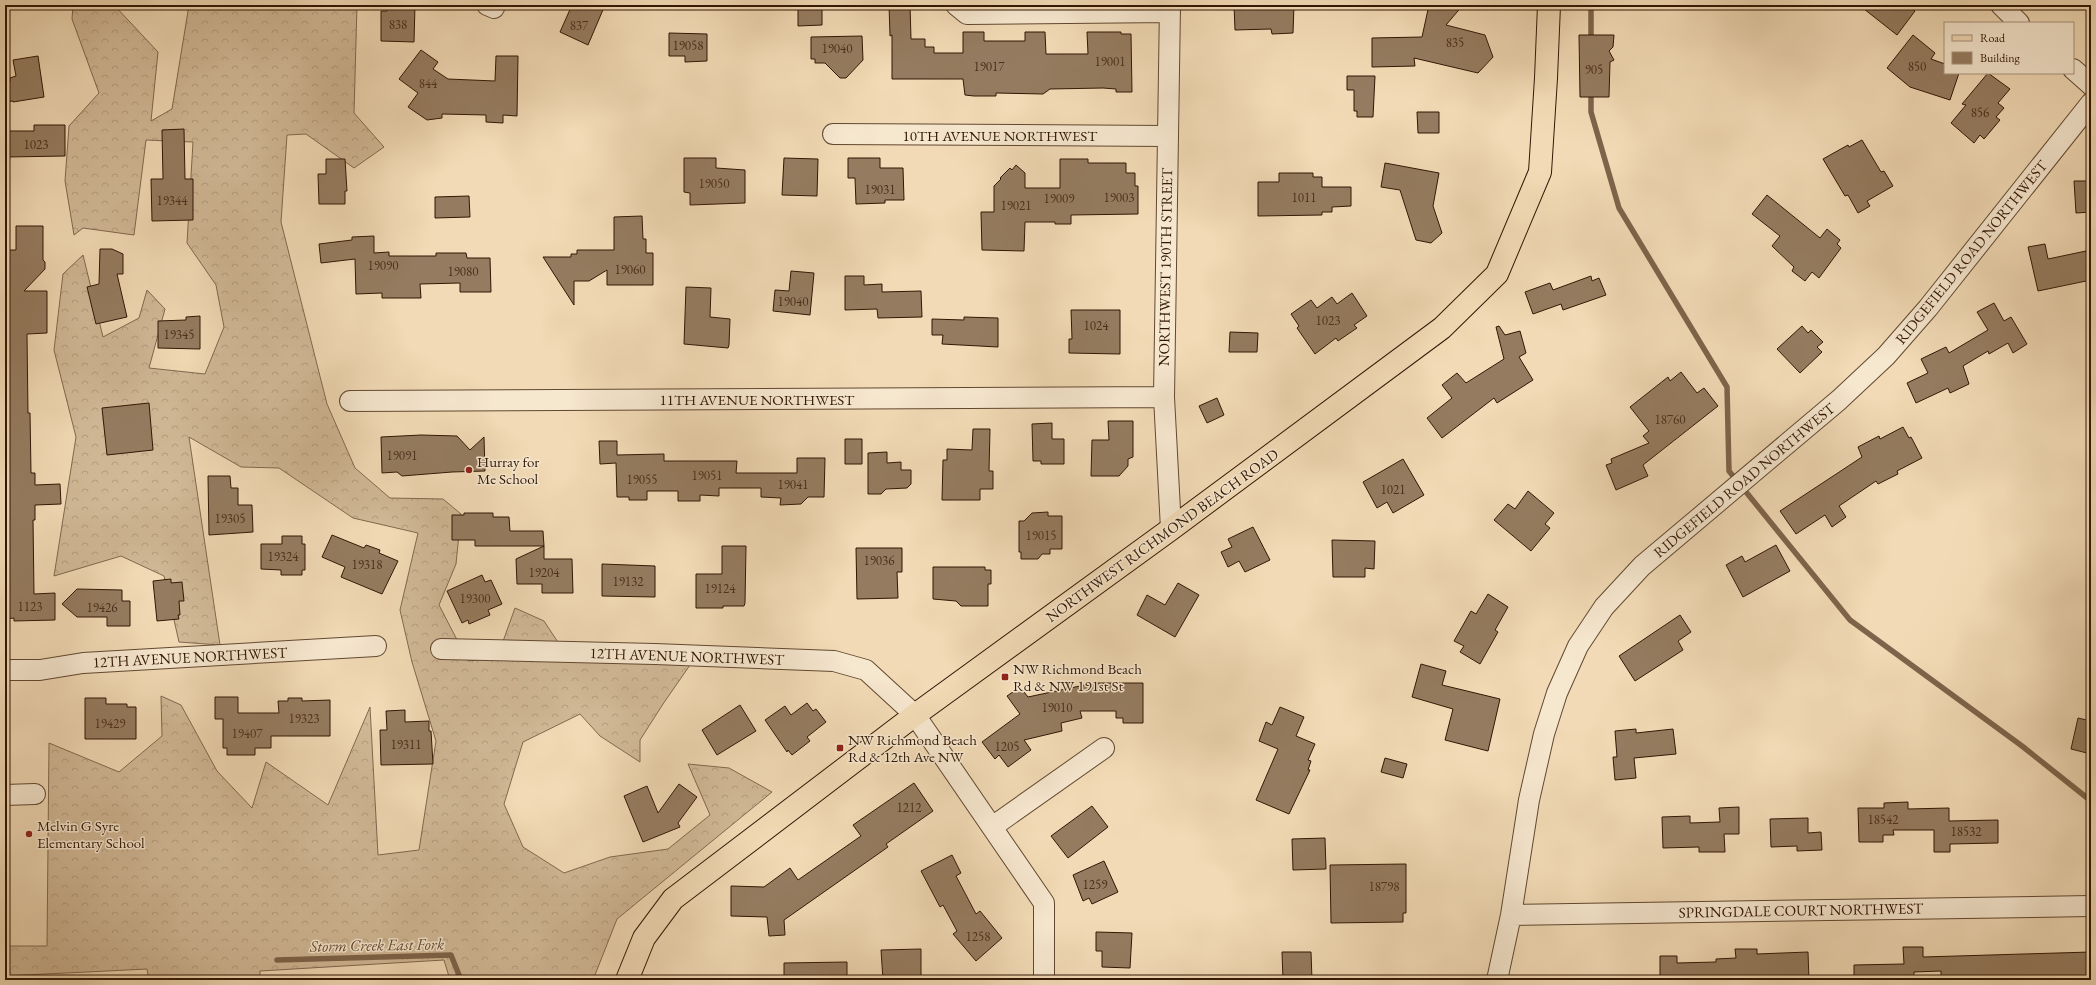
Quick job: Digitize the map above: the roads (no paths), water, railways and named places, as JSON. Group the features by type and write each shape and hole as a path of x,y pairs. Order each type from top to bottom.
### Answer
{"main road":[{"name":"NORTHWEST RICHMOND BEACH ROAD","path":"627,980 644,938 673,899 915,715 1171,529 1442,328 1496,274 1540,172 1549,5"}],"street":[{"path":"956,5 967,14 1170,8"},
{"path":"2001,5 2018,22"},
{"name":"NORTHWEST 190TH STREET","path":"1170,8 1164,396 1171,529"},
{"path":"2074,70 2091,85"},
{"name":"RIDGEFIELD ROAD NORTHWEST","path":"1497,980 1511,915 1529,800 1544,734 1557,693 1578,646 1604,607 1642,566 1839,400 1886,356 1928,308 2091,103"},
{"name":"10TH AVENUE NORTHWEST","path":"833,134 1167,136"},
{"name":"11TH AVENUE NORTHWEST","path":"350,401 1164,396"},
{"name":"12TH AVENUE NORTHWEST","path":"5,670 40,670 83,663 376,646"},
{"name":"12TH AVENUE NORTHWEST","path":"441,650 655,654 834,661 866,670 915,715 1044,903 1044,980"},
{"path":"992,828 1104,748"},
{"path":"5,794 34,794"},
{"name":"SPRINGDALE COURT NORTHWEST","path":"1511,915 2091,906"}],"waterway":[{"path":"1591,5 1591,43"},
{"path":"1591,91 1591,112 1619,208 1727,387 1729,471 1850,620 2022,746 2091,801"},
{"name":"Storm Creek East Fork","path":"277,960 451,955 461,980"}],"place":[{"name":"Hurray for Me School","path":"469,470"},
{"name":"NW Richmond Beach Rd & NW 191st St","path":"1005,677"},
{"name":"NW Richmond Beach Rd & 12th Ave NW","path":"840,748"},
{"name":"Melvin G Syre Elementary School","path":"29,834"}]}
